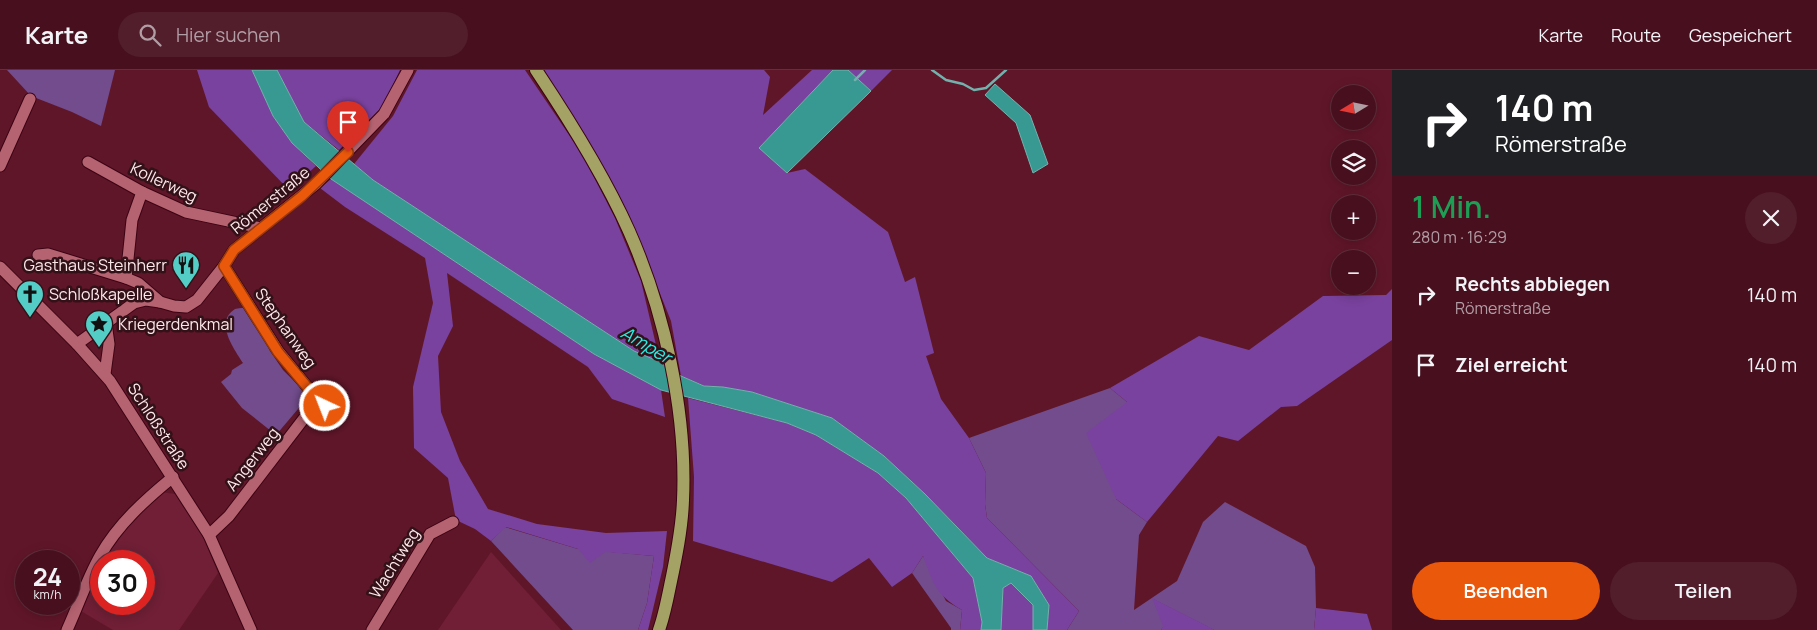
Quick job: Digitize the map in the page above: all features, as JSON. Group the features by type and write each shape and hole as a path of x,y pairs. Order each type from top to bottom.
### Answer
{"main road":[{"path":"536,70 609,192 628,230 650,284 663,327 681,440 683,500 677,557 659,630"}],"street":[{"name":"Römerstraße","path":"77,344 134,303 146,300 186,307 198,300 234,250 316,184 384,114 408,70"},
{"path":"0,166 30,99"},
{"name":"Kollerweg","path":"88,162 142,192 186,212 261,228"},
{"path":"126,278 132,220 142,192"},
{"path":"38,255 48,254 126,278 138,283 160,302"},
{"name":"Stephanweg","path":"224,266 278,352 322,403"},
{"name":"Schloßstraße","path":"0,267 77,344 110,381 209,535 251,630"},
{"path":"104,374 109,344 106,323"},
{"name":"Angerweg","path":"209,535 229,516 322,403"},
{"path":"67,630 100,556 116,532 132,512 173,477"},
{"name":"Wachtweg","path":"372,630 430,534 453,522"}],"shaded area":[{"path":"7,70 115,70 101,126 31,96"},
{"path":"197,70 252,70 273,116 292,143 316,166 289,190 209,107"},
{"path":"277,70 400,70 383,106 339,150 304,122"},
{"path":"417,70 525,70 582,154 615,218 641,281 660,362 634,351 373,180 354,164 393,116"},
{"path":"544,70 764,70 770,77 763,115 812,70 833,70 759,148 787,173 805,169 888,232 905,282 915,277 934,353 926,356 941,399 969,438 986,473 985,504 987,518 1079,611 1067,630 1047,630 1049,605 1031,576 987,558 925,494 884,456 832,418 752,392 705,386 681,376 671,321 653,276 590,145"},
{"path":"848,70 892,70 871,91"},
{"path":"331,179 594,354 661,390 665,417 612,399 588,367 447,273 453,326 438,356 441,412 460,461 488,509 537,524 606,533 667,531 663,567 648,630 638,630 647,603 654,556 605,552 590,563 578,549 506,527 491,541 475,529 456,520 448,478 414,448 413,387 433,303 425,258 345,207 320,188"},
{"path":"1392,289 1392,340 1297,406 1281,407 1238,441 1218,436 1147,522 1116,499 1086,433 1127,402 1110,388 1199,336 1249,350 1323,296 1386,295"},
{"path":"248,307 270,351 283,370 309,396 276,435 242,408 221,382 231,374 232,370 243,363 228,336 226,321 229,314 235,309"},
{"path":"1110,388 1127,402 1116,499 1147,522 1139,535 1134,610 1177,581 1203,522 1225,502 1306,546 1315,567 1316,608 1314,630 1214,630 1153,599 1164,626 1161,630 1067,630 1079,611 987,518 985,504 986,473 969,438"},
{"path":"688,398 787,423 816,435 878,473 906,498 973,578 982,622 981,630 960,630 962,610 946,599 936,588 923,556 912,573 892,587 869,558 832,582 693,541 694,477"},
{"path":"161,492 175,494 203,537 218,573 179,630 113,630 81,611 90,590 90,615 155,615 155,550 110,550 130,520"},
{"path":"505,527 578,549 654,556 647,603 638,630 573,630 491,541"},
{"path":"491,552 561,630 438,630"},
{"path":"923,556 946,601 962,610 960,630 951,630 912,573"},
{"path":"1011,583 1033,605 1033,630 1001,630 1003,588"},
{"path":"1152,598 1214,630 1161,630 1163,626"},
{"path":"1316,608 1367,614 1372,630 1314,630"}],"water":[{"path":"252,70 277,70 304,122 373,180 634,351 660,362 681,376 704,386 752,392 832,418 884,456 925,494 987,558 1031,576 1049,605 1047,630 1033,630 1033,605 1011,583 1003,588 1001,630 981,630 982,622 973,578 906,498 878,473 816,435 787,423 661,390 594,354 331,179 292,143 273,116"},
{"path":"833,70 848,70 871,91 787,173 759,148"},
{"path":"995,84 1030,115 1048,164 1033,173 1016,123 985,95"}],"waterway":[{"path":"855,80 865,70"},
{"path":"932,70 946,80 963,84 974,90 986,88 1006,70"}],"place":[{"name":"Gasthaus Steinherr","path":"186,289"},
{"name":"Schloßkapelle","path":"30,318"},
{"name":"Kriegerdenkmal","path":"99,348"}],"route":[{"path":"325,406 278,352 224,266 234,250 316,184 348,152"}],"water label":[{"name":"Amper","path":"646,345"}]}
